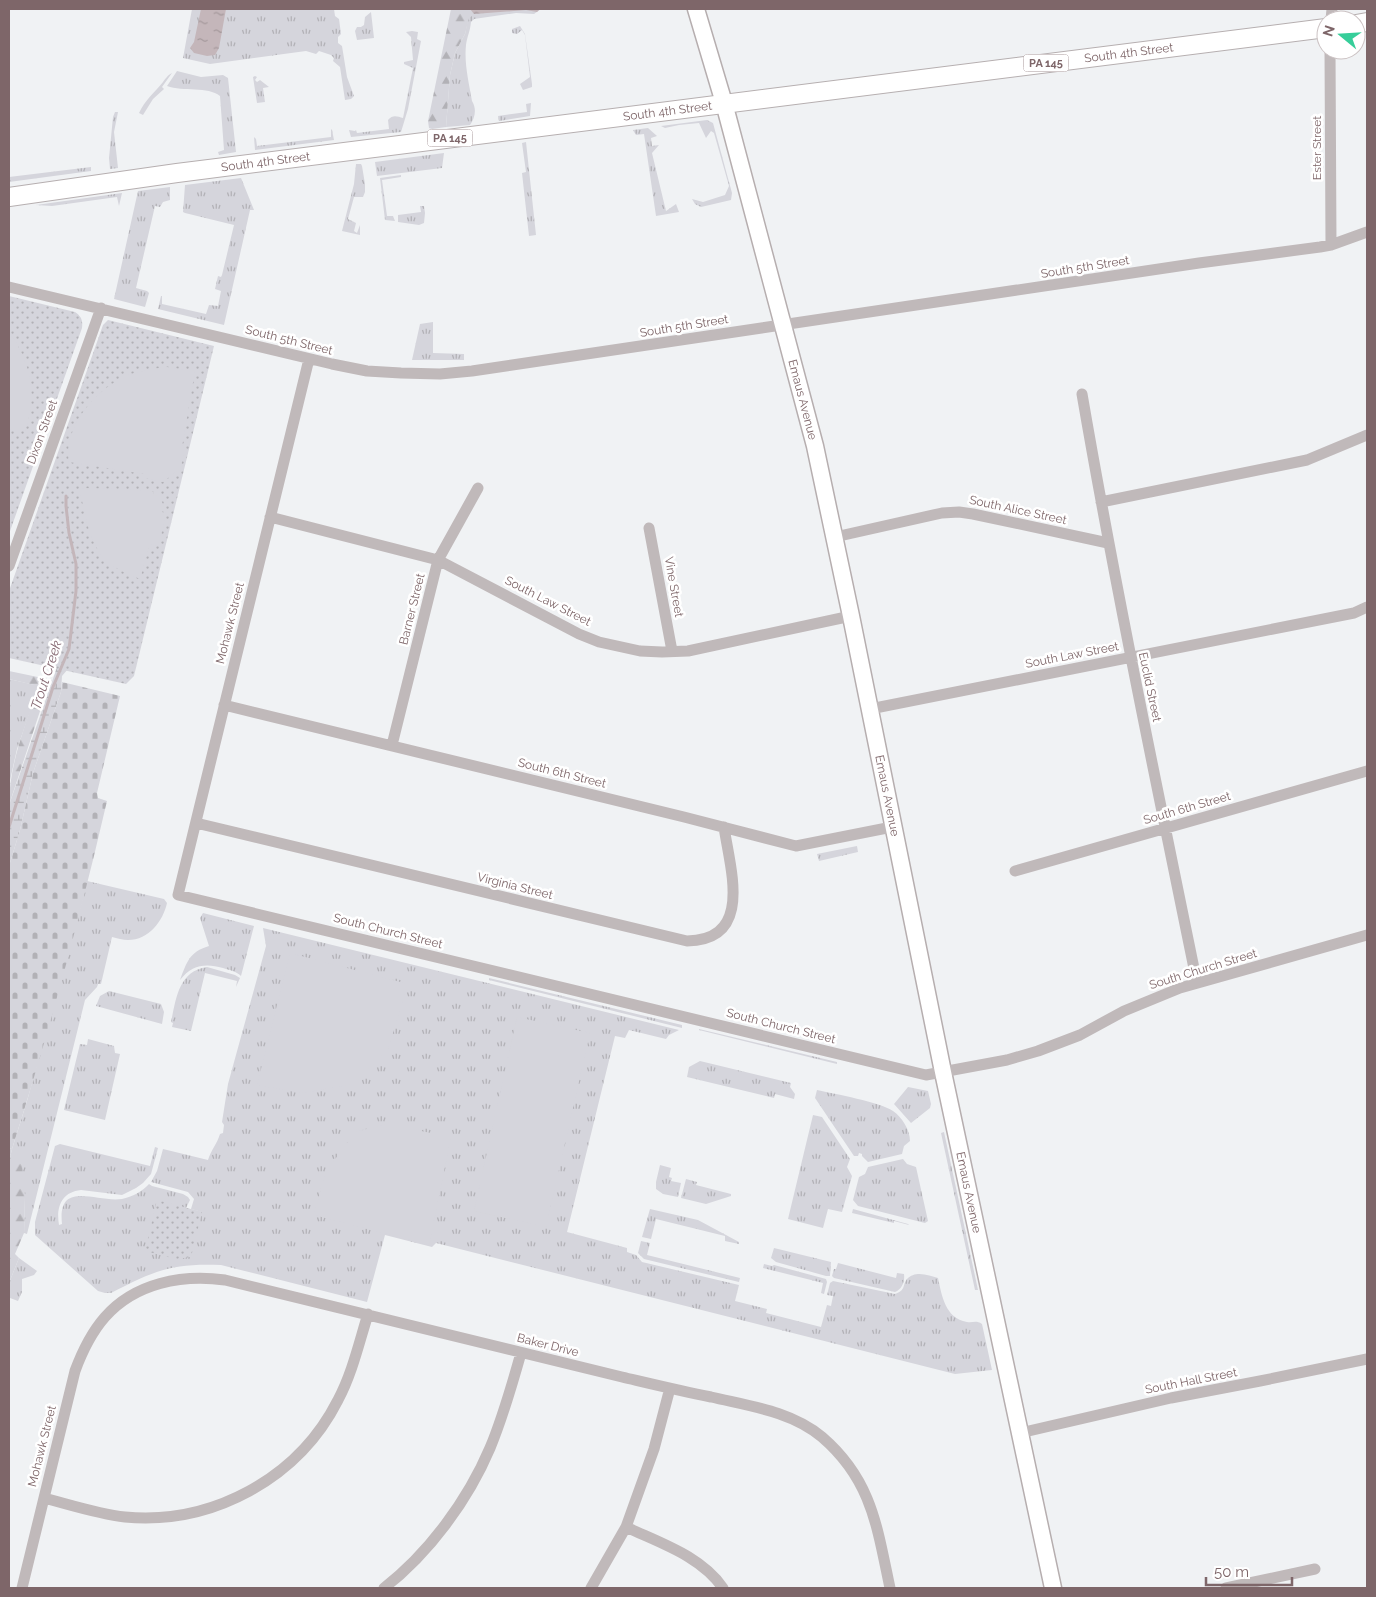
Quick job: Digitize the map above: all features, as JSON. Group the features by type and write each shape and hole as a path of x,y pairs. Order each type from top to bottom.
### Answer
{"main road":[{"name":"Emaus Avenue","path":"696,9 724,103 815,446 852,616 892,827 943,1072 1053,1588"},
{"name":"South 4th Street","path":"9,197 177,172 1316,29"}],"street":[{"name":"Ester Street","path":"1330,60 1331,245"},
{"name":"South 5th Street","path":"9,287 309,359 367,370 440,374 501,367 1331,245 1367,234"},
{"name":"Dixon Street","path":"9,566 101,308"},
{"name":"Mohawk Street","path":"178,894 309,359"},
{"name":"Euclid Street","path":"1082,394 1130,658 1196,983"},
{"path":"1101,502 1307,460 1367,435"},
{"name":"Barner Street","path":"392,746 438,560 478,488"},
{"name":"South Alice Street","path":"834,537 942,513 959,512 1108,544"},
{"name":"South Law Street","path":"270,517 438,560 581,635 619,647 672,652 688,651 852,616"},
{"name":"Vine Street","path":"649,528 672,652"},
{"name":"South Law Street","path":"870,709 1354,613 1367,607"},
{"name":"South 6th Street","path":"224,705 796,846 892,827"},
{"name":"South 6th Street","path":"1015,871 1367,771"},
{"name":"Virginia Street","path":"196,823 687,942 711,936 725,924 731,915 734,905 734,892 724,827"},
{"name":"South Church Street","path":"178,894 926,1075 1005,1060 1048,1048 1080,1035 1124,1011 1196,983 1367,935"},
{"name":"Baker Drive","path":"105,1317 133,1295 154,1285 189,1278 225,1280 521,1353 768,1410 788,1417 820,1436 850,1466 865,1491 876,1525 890,1588"},
{"path":"44,1498 104,1514 155,1518 206,1510 247,1493 284,1468 300,1453 328,1419 339,1400 368,1314"},
{"name":"Mohawk Street","path":"22,1588 75,1371 82,1352 92,1334 105,1317"},
{"path":"384,1588 425,1549 442,1529 469,1488 497,1431 521,1353"},
{"name":"South Hall Street","path":"1020,1433 1171,1398 1367,1359"},
{"path":"591,1588 626,1527 645,1479 670,1388"},
{"path":"626,1527 696,1561 711,1574 722,1588"},
{"path":"1226,1588 1316,1569"}],"green space":[{"path":"192,9 334,9 335,16 339,19 341,34 338,37 338,43 342,46 347,77 354,96 351,99 345,100 340,67 333,61 334,58 331,55 319,51 316,54 306,51 210,64 183,58"},
{"path":"451,9 470,9 474,14 469,18 465,34 455,53 450,75 446,127 432,129 429,128 428,121"},
{"path":"470,9 541,9 534,14 516,13 474,19 471,22 466,45 466,59 475,110 474,116 470,125 446,127 450,75 455,53 465,34"},
{"path":"371,12 374,38 357,40 355,31 357,27 364,25 365,17"},
{"path":"520,26 525,34 532,84 532,87 523,90 520,84 530,77 525,35 522,30 517,34 512,33 512,29"},
{"path":"406,32 418,32 417,39 421,41 408,109 401,132 351,137 349,130 356,130 357,133 389,129 388,120 390,118 396,116 403,118 413,68 404,64 404,62 413,60 411,37"},
{"path":"177,71 201,77 223,75 228,78 236,152 219,155 218,152 224,150 220,96 209,91 167,86"},
{"path":"172,73 162,87 164,89 153,99 143,115 139,113 147,100"},
{"path":"253,77 257,77 255,80 257,82 260,80 269,87 263,88 265,102 257,103"},
{"path":"531,103 530,116 499,121 498,116 527,112 526,104"},
{"path":"115,112 118,112 114,132 118,168 110,169 109,158"},
{"path":"707,120 713,123 732,193 731,200 701,207 695,204 692,199 703,202 725,195 729,186 714,133 711,131 706,138 699,123 665,128 661,126"},
{"path":"648,128 657,136 651,138 652,146 659,145 652,153 666,211 676,204 679,212 656,216 644,134 636,135 633,130"},
{"path":"331,129 334,140 255,150 254,137 257,146 331,137"},
{"path":"526,142 536,235 529,236 522,173 526,172 522,143"},
{"path":"444,153 442,168 377,176 375,162"},
{"path":"356,164 361,164 362,166 365,192 363,197 354,197 348,219 356,223 354,231 357,233 360,225 360,235 342,231 354,184"},
{"path":"91,167 91,171 9,182 9,177"},
{"path":"401,175 401,177 382,180 387,216 393,216 395,221 385,220 380,178"},
{"path":"241,178 254,210 250,210 224,325 158,309 161,296 162,304 206,314 209,305 218,306 221,291 215,289 218,276 221,277 222,275 234,225 183,212 185,185"},
{"path":"170,187 170,200 163,202 160,207 155,206 136,288 149,293 145,307 114,299 138,191"},
{"path":"122,193 119,206 117,197 52,206 36,205"},
{"path":"420,206 424,206 424,223 419,225 398,222 398,215 421,212"},
{"path":"9,296 75,312 81,318 82,328 9,534"},
{"path":"108,320 214,346 134,676 126,684 9,658 9,591 103,325"},
{"path":"433,322 433,353 464,354 464,360 412,360 420,324"},
{"path":"9,332 23,355 30,380 31,405 25,431 9,429"},
{"path":"167,367 195,371 182,447 186,448 180,469 163,482 144,478 144,474 69,462 68,449 76,424 83,412 101,392 111,384 127,376"},
{"path":"79,488 142,491 142,488 154,492 153,495 159,496 164,506 162,512 167,513 158,546 150,544 140,579 118,569 100,553 90,533"},
{"path":"62,653 68,669 62,676 61,692 33,773 20,830 9,866 9,805"},
{"path":"9,671 52,680 9,805 15,761 37,689 34,685 9,679"},
{"path":"9,679 35,685 38,689 17,749 9,785"},
{"path":"62,682 120,696 97,793 98,798 107,801 97,845 63,976 12,1149 9,1148 9,866 20,830 33,773 61,692"},
{"path":"857,846 858,852 819,861 817,854"},
{"path":"87,881 164,899 167,903 165,910 158,923 149,933 136,939 128,940 112,937 101,984 98,984 85,1000 27,1234 24,1233 25,1196 12,1149 27,1101"},
{"path":"203,913 254,926 241,976 223,968 199,966 189,971 180,980 187,963 193,955 202,948 209,946 200,918"},
{"path":"263,928 679,1030 669,1035 666,1039 629,1030 625,1038 615,1036 567,1232 627,1248 627,1252 636,1255 642,1262 739,1285 735,1301 767,1309 766,1313 821,1327 827,1305 831,1306 833,1296 827,1295 830,1283 833,1281 895,1294 901,1291 910,1276 922,1274 938,1278 941,1292 949,1311 960,1320 982,1324 992,1370 955,1374 436,1243 432,1247 385,1235 367,1302 221,1265 176,1267 139,1279 111,1293 98,1291 35,1235 35,1222 55,1146 60,1144 150,1166 155,1147 158,1148 151,1174 136,1188 122,1195 81,1190 74,1191 64,1197 59,1207 59,1225 62,1224 62,1210 66,1202 72,1197 122,1199 130,1197 149,1184 183,1194 190,1200 186,1208 157,1201 202,1212 191,1209 194,1199 188,1192 151,1182 157,1171 163,1149 208,1160 220,1134 223,1133 224,1125 222,1122 228,1084 266,946"},
{"path":"290,953 408,984 388,1049 354,1084 302,1093 257,1085"},
{"path":"207,967 240,978 236,987 237,981 205,973 191,1031 172,1027 173,1023 171,1022 177,996 184,980 197,970"},
{"path":"489,978 682,1025 682,1028 489,980"},
{"path":"109,991 161,1004 164,1012 162,1024 96,1006 100,996"},
{"path":"517,1017 590,1033 546,1227 474,1211"},
{"path":"699,1030 837,1062 837,1064"},
{"path":"88,1039 114,1046 115,1053 120,1054 105,1120 64,1110 80,1044 87,1045"},
{"path":"700,1061 791,1083 790,1087 795,1094 794,1099 775,1094 774,1098 687,1077 689,1067"},
{"path":"908,1087 928,1091 931,1104 930,1108 911,1123 894,1104"},
{"path":"817,1090 868,1101 893,1111 905,1124 910,1137 910,1141 904,1146 902,1154 868,1162 862,1154 859,1153 858,1156 854,1156 815,1098"},
{"path":"813,1115 822,1117 850,1159 847,1167 852,1176 842,1212 828,1209 823,1228 788,1219"},
{"path":"386,1124 451,1137 429,1245 314,1215 325,1173 355,1132"},
{"path":"944,1132 978,1290 975,1290 941,1133"},
{"path":"9,1148 12,1149 9,1162"},
{"path":"12,1149 21,1154 25,1197 24,1233 15,1254 19,1258 9,1283 9,1162"},
{"path":"903,1159 907,1164 916,1167 928,1221 925,1223 858,1206 853,1200 859,1177 865,1174 868,1167"},
{"path":"660,1165 671,1168 669,1177 672,1178 671,1181 681,1183 678,1197 663,1194 656,1189"},
{"path":"686,1179 697,1182 696,1185 731,1194 731,1196 706,1204 681,1198"},
{"path":"157,1200 202,1212 191,1257 176,1259 145,1251"},
{"path":"650,1209 698,1220 739,1242 739,1244 725,1241 725,1236 656,1219 651,1239 642,1237"},
{"path":"853,1209 908,1224 909,1225 852,1213"},
{"path":"641,1241 650,1243 647,1255 740,1278 739,1282 644,1259 638,1253"},
{"path":"774,1248 831,1262 830,1276 776,1262 771,1258"},
{"path":"19,1258 37,1271 34,1275 22,1279 22,1292 18,1301 9,1299 9,1283"},
{"path":"838,1263 896,1278 897,1273 904,1274 904,1280 900,1289 895,1292 834,1278 832,1276"},
{"path":"764,1264 826,1279 824,1294 821,1293 823,1283 763,1268"}],"water":[{"path":"201,9 226,9 219,48 215,55 207,56 194,53 190,48 194,42"},
{"path":"470,9 540,9 537,12 526,10 474,14"}],"waterway":[{"name":"Trout Creek","path":"9,827 53,687 69,649 76,591 76,564 69,533 66,496"}]}
